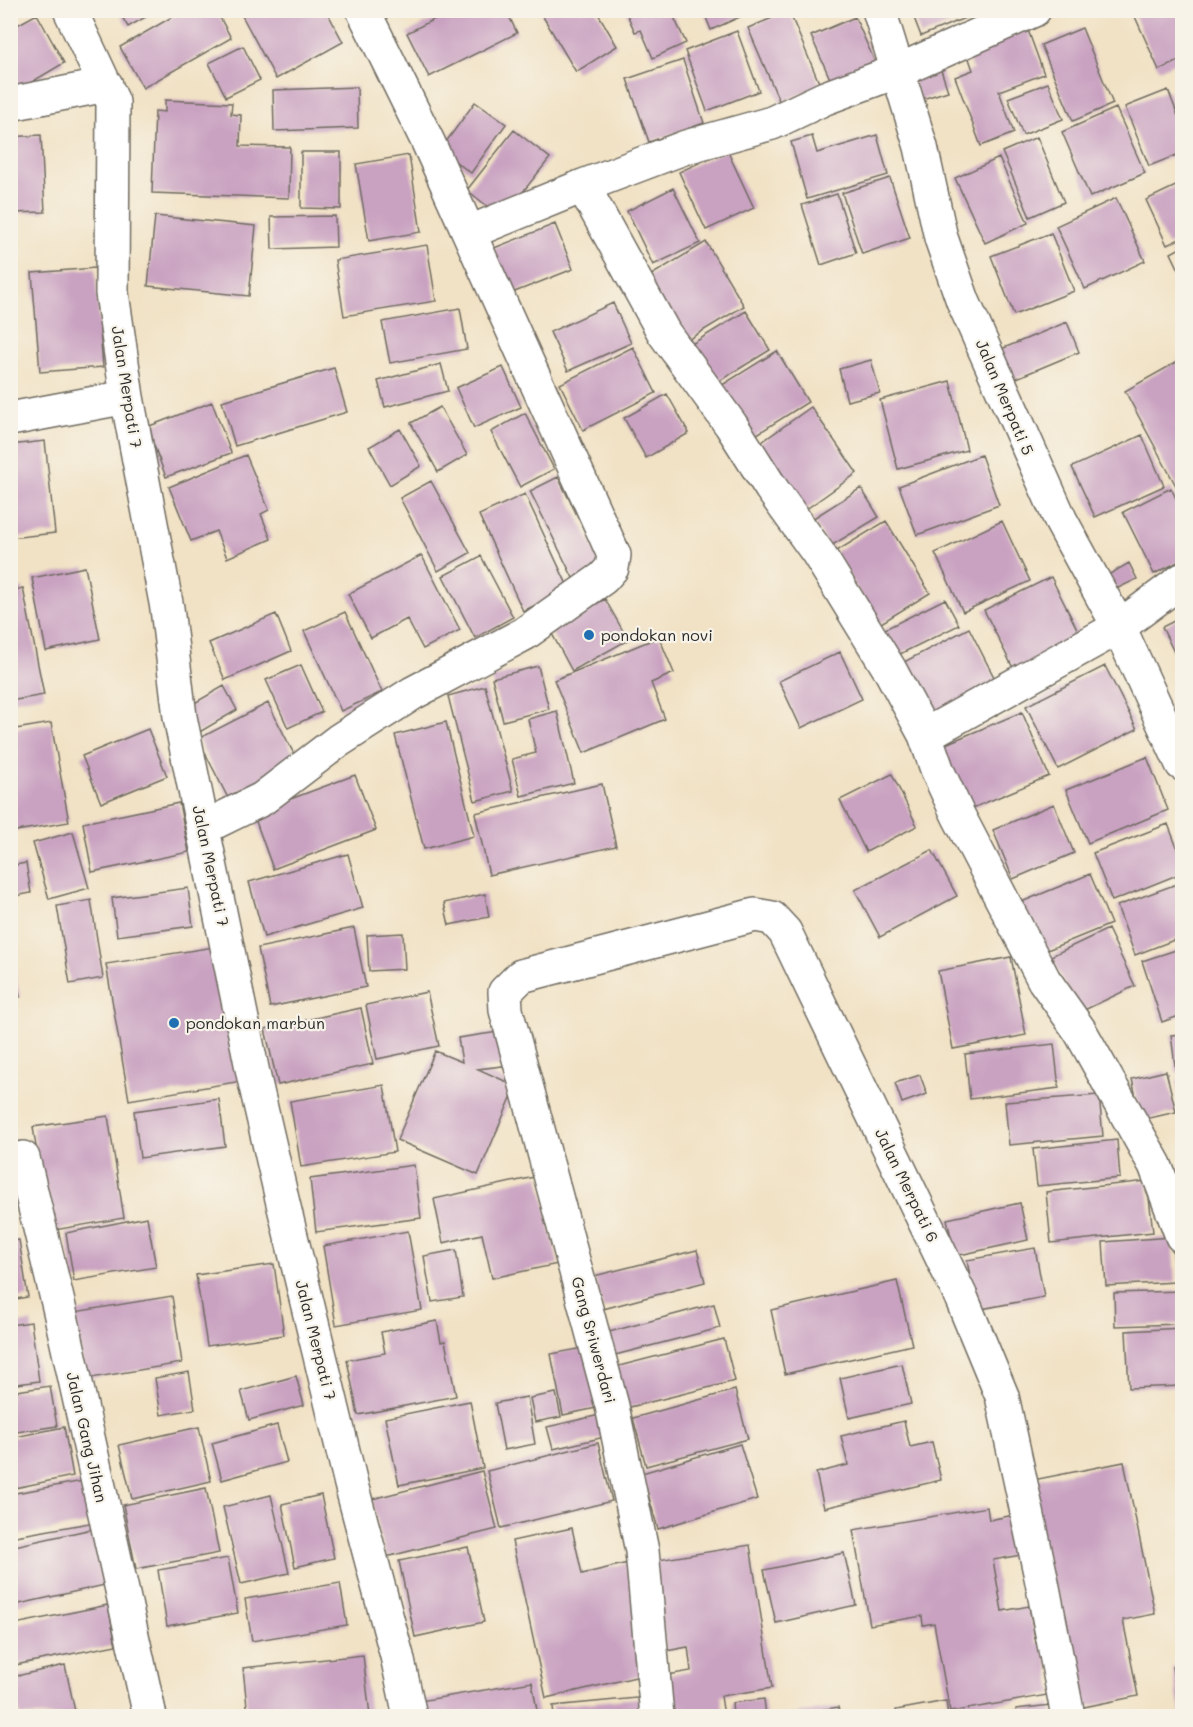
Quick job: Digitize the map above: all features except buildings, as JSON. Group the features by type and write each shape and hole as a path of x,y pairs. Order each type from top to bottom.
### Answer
{"street":[{"name":"Jalan Merpati 7","path":"70,10 113,102 112,293 127,397 167,608 180,717 254,1078 351,1484 397,1656 410,1716"},
{"path":"203,828 262,799 338,741 413,693 524,634 603,578 612,568 614,555 567,446 506,318 428,141 363,10"},
{"name":"Jalan Merpati 5","path":"879,10 921,147 941,238 963,301 1061,521 1119,627 1182,764"},
{"path":"470,232 686,147 772,123 825,98 898,71 1034,10"},
{"path":"10,104 106,84"},
{"path":"583,186 664,333 818,553 890,670 925,735 938,772 958,815 1044,980 1080,1031 1155,1165 1182,1236"},
{"path":"10,419 127,397"},
{"path":"925,735 1119,627 1182,580"},
{"name":"Jalan Merpati 6","path":"521,975 755,915 772,918 785,932 961,1297 1002,1396 1068,1716"},
{"name":"Gang Sriwerdari","path":"521,975 505,992 506,1010 612,1406 642,1551 657,1716"},
{"name":"Jalan Gang Jihan","path":"23,1158 59,1307 150,1716"}],"place":[{"name":"pondokan novi","path":"589,635"},
{"name":"pondokan marbun","path":"174,1023"}]}
